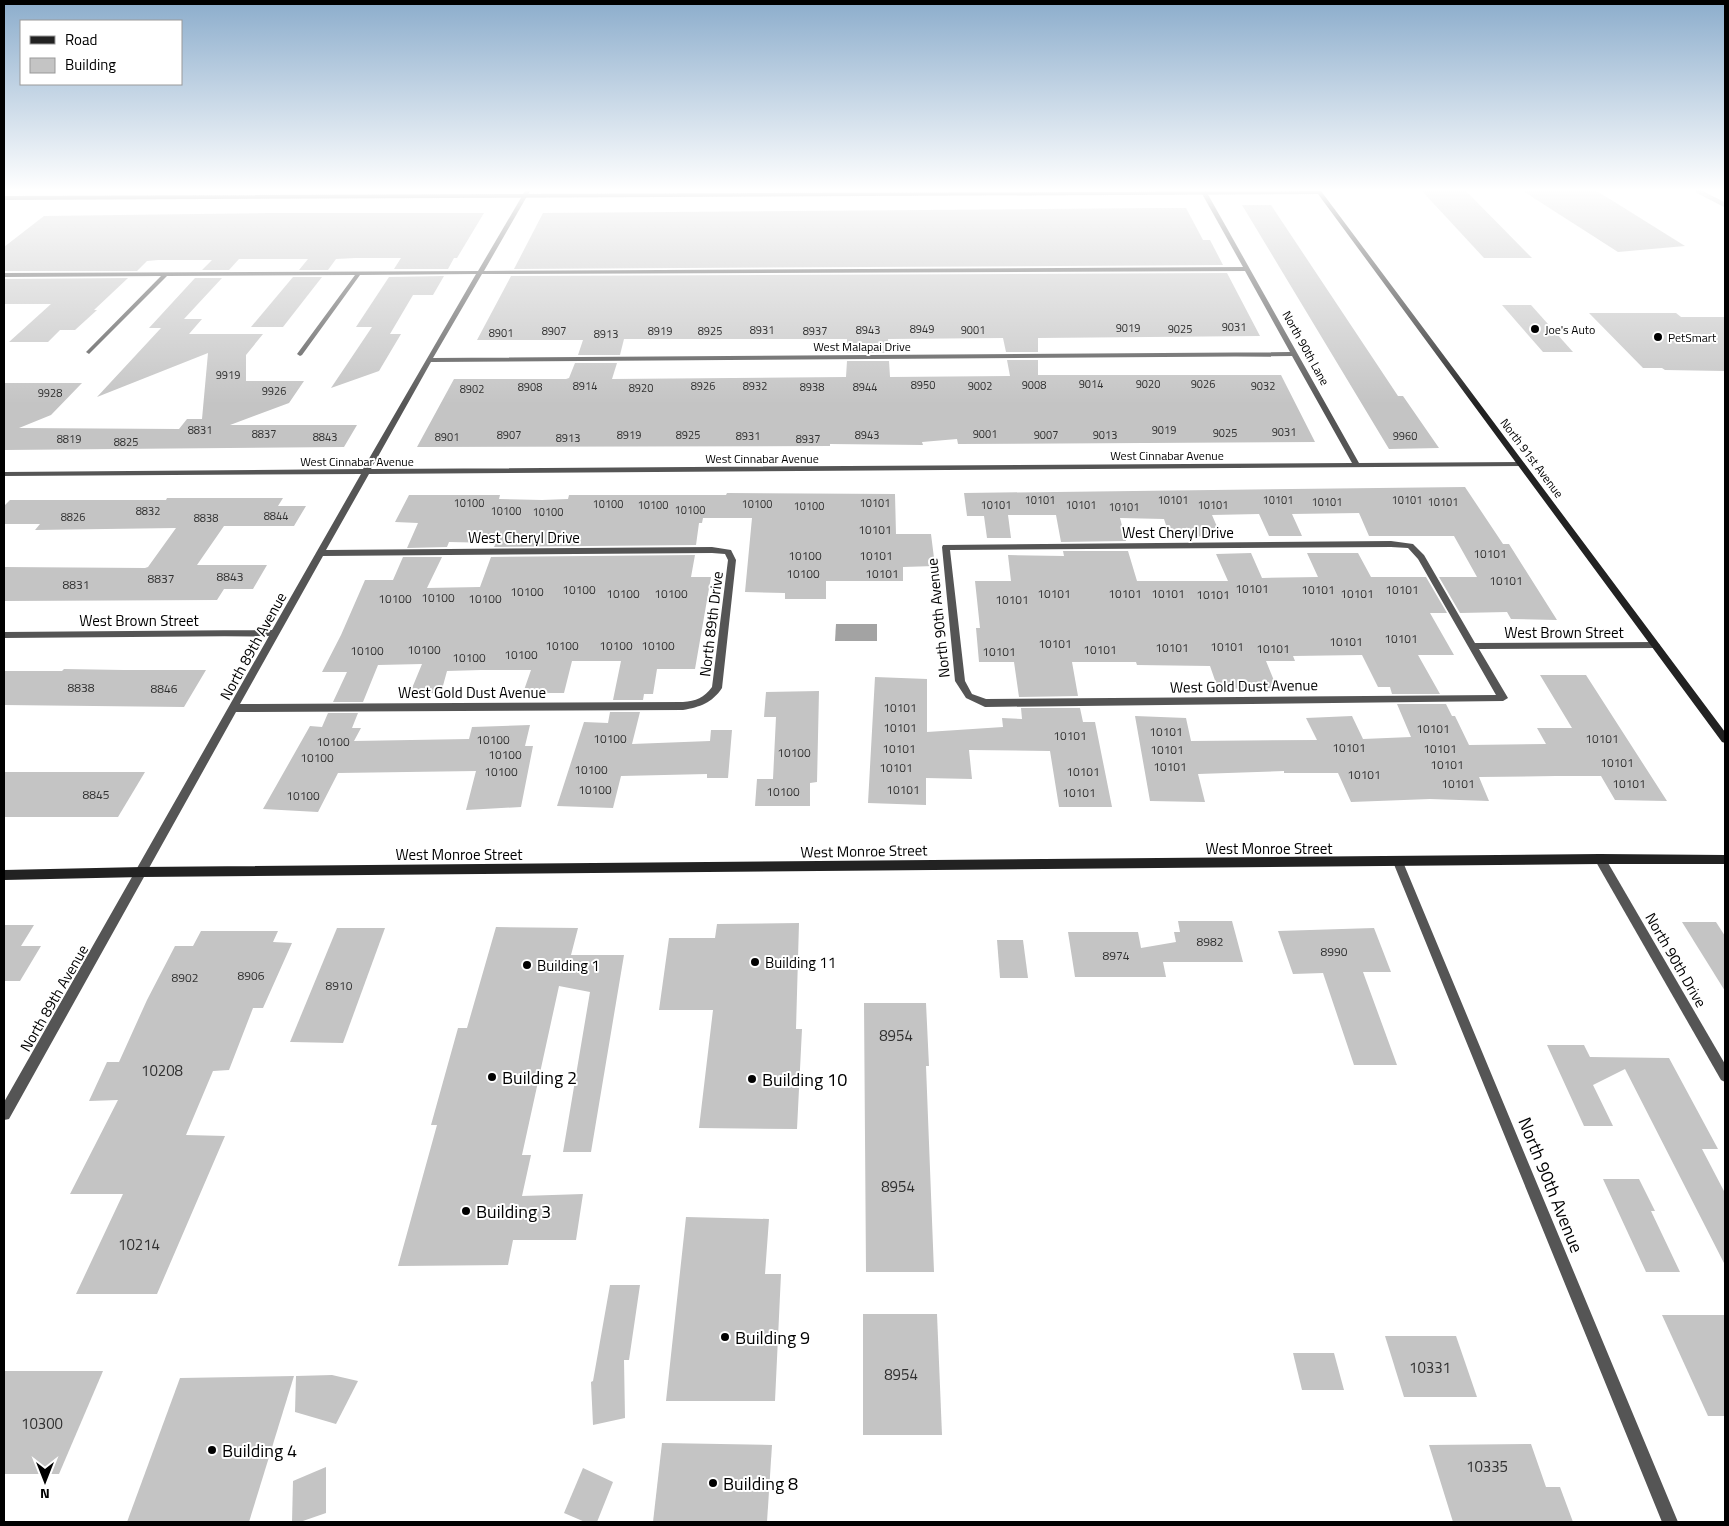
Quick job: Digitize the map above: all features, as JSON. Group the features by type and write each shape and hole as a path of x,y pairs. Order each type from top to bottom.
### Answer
{"street":[{"name":"North 89th Avenue","path":"4,1114 486,262"},
{"name":"North 90th Lane","path":"1243,262 1356,464"},
{"name":"North 91st Avenue","path":"1372,262 1725,739"},
{"path":"4,275 1247,269"},
{"path":"300,354 359,273"},
{"path":"88,352 166,274"},
{"name":"West Malapai Drive","path":"429,360 1294,354"},
{"name":"West Cinnabar Avenue","path":"4,474 1521,464"},
{"name":"West Cheryl Drive","path":"946,547 1391,544 1410,546 1421,557 1473,646"},
{"name":"North 90th Avenue","path":"946,547 960,681 969,696 985,703"},
{"name":"West Cheryl Drive","path":"321,553 703,550 728,552"},
{"name":"North 89th Drive","path":"709,699 717,688 732,560 728,552"},
{"name":"West Brown Street","path":"4,635 275,633"},
{"name":"West Brown Street","path":"1473,646 1656,645"},
{"name":"West Gold Dust Avenue","path":"985,703 1503,698 1473,646"},
{"name":"West Gold Dust Avenue","path":"234,708 683,706 697,704 709,699"},
{"name":"West Monroe Street","path":"4,875 142,872 1600,859 1725,860"},
{"name":"North 90th Drive","path":"1600,859 1725,1076"},
{"name":"North 90th Avenue","path":"1398,862 1670,1522"}],"shaded area":[{"path":"836,624 877,624 877,641 835,641"}],"building":[{"path":"4,262 146,262 137,271 4,271"},
{"path":"210,262 236,262 229,270 202,270"},
{"path":"305,262 334,262 328,270 299,270"},
{"path":"398,262 452,262 448,269 394,269"},
{"path":"518,262 1222,262 1223,265 514,269"},
{"path":"1276,262 1309,262 1398,396 1403,396 1439,448 1389,449"},
{"path":"1227,273 1260,336 1038,338 1038,352 1006,352 1003,338 888,339 889,353 847,353 847,339 624,339 620,355 578,355 583,340 477,340 511,276"},
{"path":"444,276 433,295 413,295 390,334 401,334 379,371 331,388 372,327 356,327 389,277"},
{"path":"293,277 322,277 283,327 251,327"},
{"path":"128,278 75,330 60,330 48,342 9,342 51,304 4,304 4,279"},
{"path":"195,278 222,278 184,319 202,319 189,334 263,334 246,355 246,381 304,381 289,403 230,425 357,425 344,447 4,450 4,383 82,383 51,415 19,428 179,429 187,419 202,419 208,353 97,397 161,328 149,328"},
{"name":"Joe's Auto","path":"1502,305 1531,305 1573,352 1543,352"},
{"name":"PetSmart","path":"1589,313 1676,313 1681,317 1725,317 1725,371 1643,368"},
{"path":"1007,360 1038,360 1038,375 1281,375 1315,442 958,444 957,439 922,442 923,445 417,447 454,379 566,379 569,378 575,363 617,363 612,379 846,377 847,361 889,361 890,377 1010,376"},
{"path":"1465,487 1503,544 1509,544 1557,620 1511,619 1507,612 1460,613 1439,577 1477,577 1454,536 1369,536 1359,513 1292,514 1302,536 1269,536 1259,514 1212,515 1221,536 1170,537 1164,519 1120,518 1126,541 1061,542 1056,515 1008,515 1011,538 987,538 984,516 967,516 964,493"},
{"path":"727,493 895,494 896,534 931,534 935,566 903,567 903,581 826,581 826,599 785,599 785,593 745,592 752,518 703,518 702,523 699,523 696,545 494,547 496,543 449,542 447,547 407,548 418,523 395,522 409,495 500,495 499,499 542,500 568,499 569,495 726,495"},
{"path":"167,498 283,498 278,506 306,506 294,526 224,526 197,565 267,565 253,589 224,589 217,600 4,601 4,567 145,568 148,567 176,528 35,530 40,524 4,524 4,506 10,500 166,500"},
{"path":"1063,551 1128,551 1137,581 1228,581 1216,554 1251,553 1262,578 1318,577 1307,553 1358,553 1371,577 1426,577 1447,613 1430,613 1454,655 1418,655 1440,694 1392,694 1390,687 1378,687 1362,655 1293,656 1295,661 1266,661 1277,688 1218,689 1210,666 1137,665 1136,662 1072,662 1078,696 1019,697 1014,662 979,662 976,628 980,628 975,581 1011,581 1008,555 1064,556"},
{"path":"695,555 691,577 711,577 695,669 657,669 653,694 644,694 643,700 613,700 621,661 572,661 564,693 523,693 531,670 481,670 447,671 441,693 410,693 422,664 378,665 363,702 333,702 347,672 322,672 341,635 365,580 393,580 403,557 442,557 427,588 480,587 491,557"},
{"path":"64,669 206,670 184,707 4,705 4,671 62,671"},
{"path":"1540,675 1586,675 1667,801 1615,800 1601,776 1556,776 1479,777 1489,801 1430,799 1351,802 1338,773 1284,773 1284,771 1198,774 1205,802 1150,801 1135,716 1186,718 1191,741 1317,740 1306,718 1352,716 1363,739 1411,737 1397,704 1446,704 1452,716 1455,716 1469,745 1546,744 1537,728 1572,728"},
{"path":"875,677 927,679 927,732 1003,727 1002,718 1022,719 1021,708 1080,708 1083,722 1095,722 1112,807 1059,807 1050,751 969,750 972,779 926,778 926,805 868,803"},
{"path":"819,691 817,782 810,783 810,806 755,806 757,779 773,779 776,717 764,717 766,692"},
{"path":"610,712 640,712 632,744 710,741 711,730 732,730 728,778 707,778 707,774 621,776 613,808 557,806 584,722 608,723"},
{"path":"328,713 358,713 352,728 361,728 354,741 469,739 472,727 530,725 525,746 533,746 521,807 466,810 476,771 338,773 318,812 263,809 310,726 322,727"},
{"path":"4,772 145,772 118,817 4,817"},
{"path":"1178,921 1232,921 1243,962 1163,962 1166,977 1075,977 1068,932 1138,932 1141,948 1176,942 1174,932 1180,932"},
{"path":"1682,922 1716,922 1725,936 1725,991"},
{"path":"799,923 796,1029 802,1029 797,1129 699,1128 713,1010 659,1010 669,938 715,938 717,924"},
{"path":"4,925 34,925 21,946 41,946 20,981 4,981"},
{"path":"496,927 578,928 571,955 624,955 591,1152 563,1152 590,992 559,986 522,1155 531,1155 522,1196 583,1194 576,1240 513,1240 508,1265 398,1266 437,1125 431,1125 458,1028 467,1028"},
{"path":"337,928 385,928 343,1043 290,1042"},
{"path":"1374,928 1391,972 1363,972 1397,1065 1354,1065 1323,973 1293,974 1278,931"},
{"path":"201,931 278,931 273,942 292,943 263,1008 253,1008 229,1070 213,1071 186,1135 225,1136 157,1294 76,1294 123,1194 70,1194 118,1100 89,1101 107,1062 119,1062 147,1000 175,946 193,946"},
{"path":"997,940 1023,940 1028,978 1000,978"},
{"path":"864,1003 926,1003 929,1066 926,1066 934,1272 866,1272"},
{"path":"1547,1045 1584,1045 1590,1057 1669,1058 1718,1149 1702,1149 1725,1193 1725,1265 1625,1069 1593,1085 1613,1126 1584,1126"},
{"path":"1603,1179 1639,1179 1655,1211 1651,1211 1680,1272 1646,1272"},
{"name":"Building 9","path":"686,1217 769,1219 765,1274 781,1274 775,1401 666,1401"},
{"path":"610,1285 640,1285 629,1360 624,1360 625,1418 593,1425 591,1382 593,1381"},
{"path":"863,1314 937,1314 942,1435 863,1435"},
{"path":"1662,1315 1725,1315 1725,1416 1708,1416"},
{"path":"1385,1336 1456,1336 1477,1397 1404,1397"},
{"path":"1293,1353 1334,1353 1344,1390 1302,1390"},
{"path":"4,1371 103,1371 59,1474 4,1474"},
{"path":"332,1375 358,1381 336,1424 295,1412 296,1376"},
{"name":"Building 4","path":"294,1376 249,1522 127,1522 180,1378"},
{"name":"Building 8","path":"662,1443 772,1445 767,1522 653,1522"},
{"path":"1531,1444 1546,1487 1560,1487 1573,1522 1453,1522 1429,1445"},
{"path":"326,1467 326,1513 300,1522 292,1522 293,1481"},
{"path":"583,1468 613,1482 597,1522 585,1522 564,1513"}],"place":[{"name":"Joe's Auto","path":"1535,329"},
{"name":"PetSmart","path":"1658,337"},
{"name":"Building 11","path":"755,962"},
{"name":"Building 1","path":"527,965"},
{"name":"Building 2","path":"492,1077"},
{"name":"Building 10","path":"752,1079"},
{"name":"Building 3","path":"466,1211"},
{"name":"Building 9","path":"725,1337"},
{"name":"Building 4","path":"212,1450"},
{"name":"Building 8","path":"713,1483"}]}
